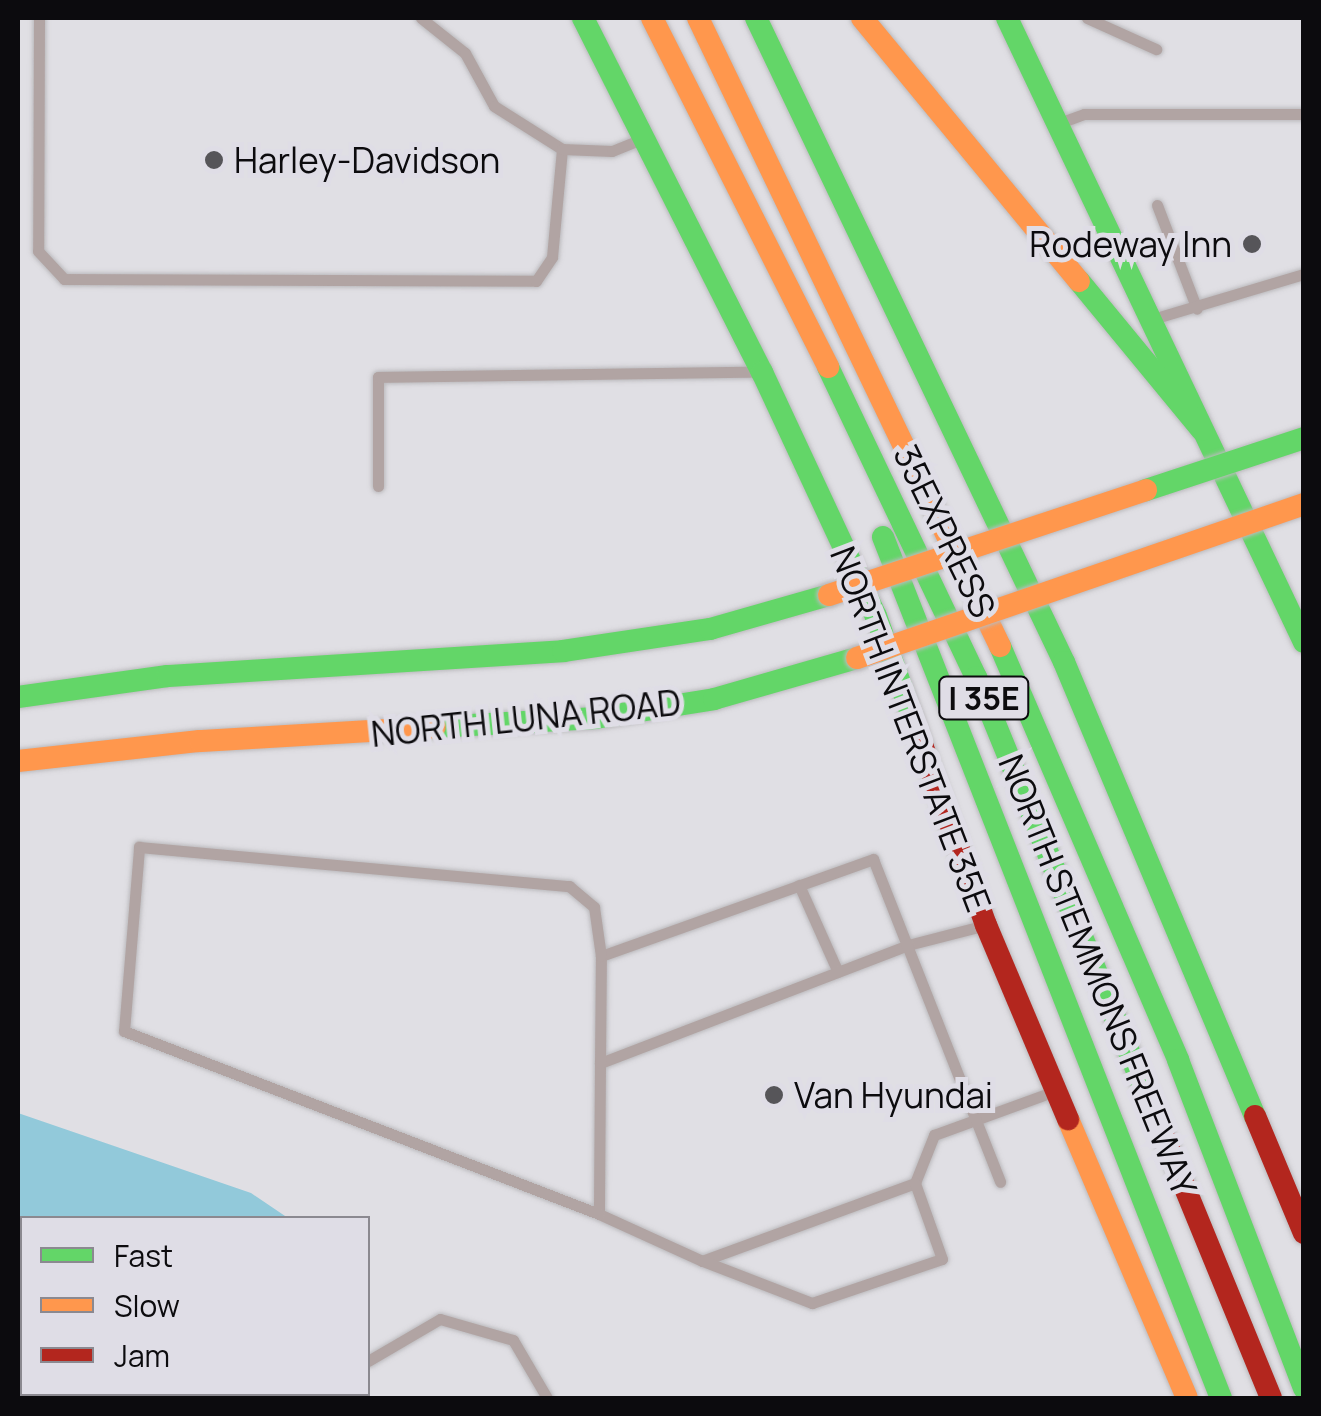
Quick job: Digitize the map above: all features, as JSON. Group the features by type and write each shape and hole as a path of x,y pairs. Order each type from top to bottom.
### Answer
{"main road":[{"name":"NORTH INTERSTATE 35E","path":"583,18 762,372 876,616 986,925 1187,1398"},
{"name":"NORTH STEMMONS FREEWAY","path":"652,18 867,444 976,677 1272,1398"},
{"name":"35EXPRESS","path":"698,18 1010,667 1178,1060 1304,1388"},
{"name":"I 35E","path":"756,18 1064,662 1304,1233"},
{"path":"862,18 1202,430"},
{"path":"1008,18 1147,320 1304,642"},
{"name":"NORTH LUNA ROAD","path":"18,697 168,676 563,651 710,629 829,594 1304,438"},
{"path":"867,444 885,546 1095,1064 1221,1398"},
{"name":"NORTH LUNA ROAD","path":"18,760 200,741 596,718 714,699 858,658 1304,504"}],"lane":[{"path":"39,18 38,251 64,279 536,281 552,257 562,148"},
{"path":"421,18 465,54 494,106 562,148 599,153 642,139"},
{"path":"1088,18 1156,49"},
{"path":"1058,124 1084,114 1304,114"},
{"path":"1157,205 1197,309"},
{"path":"1147,320 1197,309 1304,274"},
{"path":"378,486 378,376 762,372"},
{"path":"599,1214 601,956 594,907 569,886 138,847 124,1032 599,1214 702,1261 812,1303 942,1259 915,1182 934,1135 1055,1091"},
{"path":"601,956 873,858 1000,1182"},
{"path":"799,885 838,972"},
{"path":"600,1062 908,946 986,925"},
{"path":"702,1261 915,1182"},
{"path":"370,1360 440,1319 513,1340 547,1398"}],"water":[{"path":"18,1113 251,1193 285,1216 20,1216 20,1396 108,1396 18,1398"}],"traffic: fast":[{"path":"583,18 762,372 876,616 913,719"},
{"path":"756,18 1064,662 1255,1116"},
{"path":"1007,18 1304,642"},
{"path":"1079,281 1202,430"},
{"path":"828,367 976,677 1146,1093"},
{"path":"1146,490 1304,438"},
{"path":"883,537 1221,1398"},
{"path":"18,697 168,676 563,651 710,629 829,595"},
{"path":"1000,646 1178,1060 1304,1389"},
{"path":"435,727 596,718 714,699 857,658"}],"traffic: slow":[{"path":"652,18 828,367"},
{"path":"698,18 1000,646"},
{"path":"862,18 1079,281"},
{"path":"829,595 1146,490"},
{"path":"857,658 1304,504"},
{"path":"18,761 200,741 435,727"},
{"path":"1068,1119 1187,1398"}],"traffic: jam":[{"path":"913,719 986,925 1068,1119"},
{"path":"1146,1093 1271,1398"},
{"path":"1255,1116 1304,1233"}],"place":[{"name":"Harley-Davidson","path":"214,160"},
{"name":"Rodeway Inn","path":"1252,244"},
{"name":"Van Hyundai","path":"774,1095"}]}
